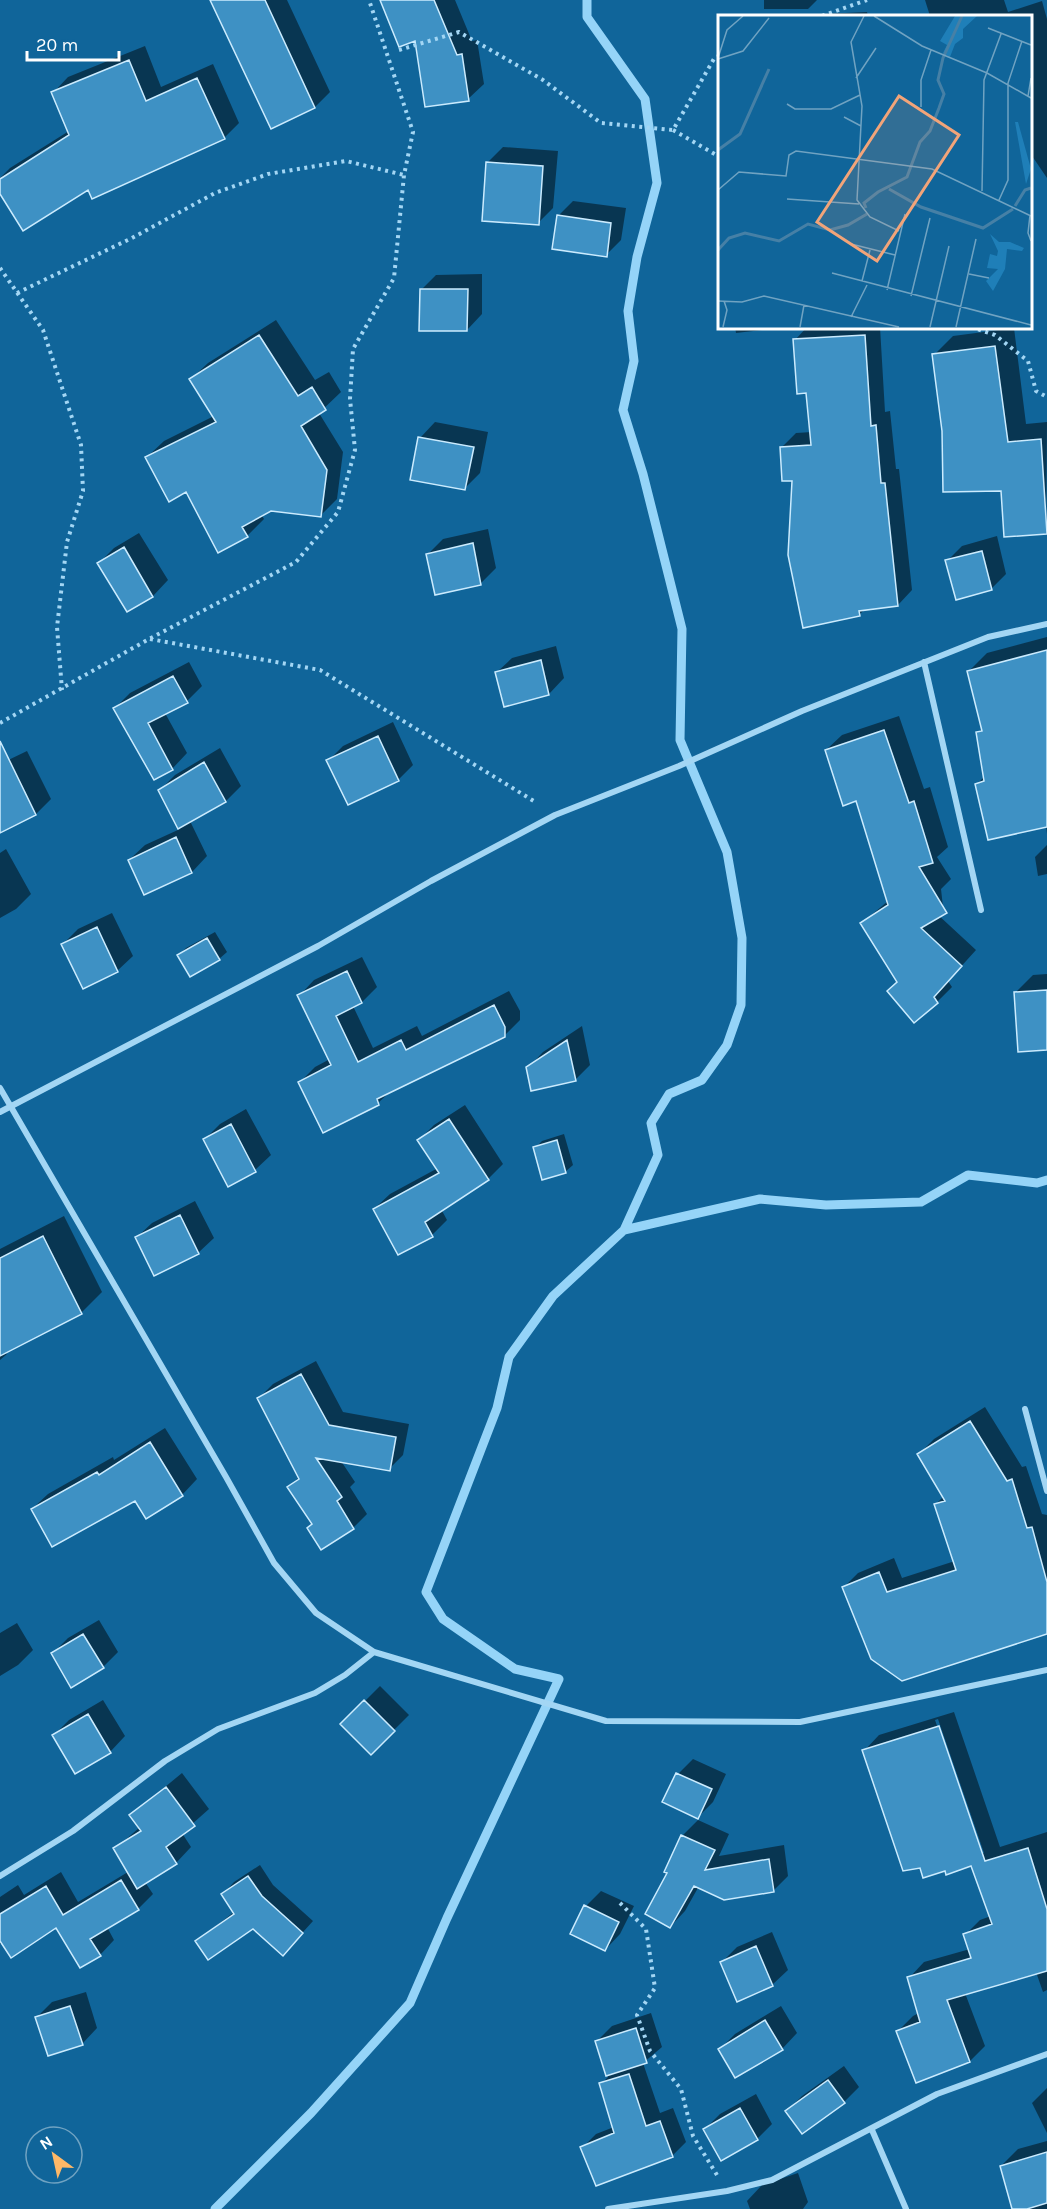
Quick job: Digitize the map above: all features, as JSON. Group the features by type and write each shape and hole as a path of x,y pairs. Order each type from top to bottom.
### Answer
{"street":[{"path":"0,1112 318,946 431,881 555,815 679,766 802,711 988,637 1047,624"},
{"path":"924,662 981,910"},
{"path":"0,1088 274,1563 316,1613 374,1652 606,1721 800,1722 1047,1670"},
{"path":"1025,1409 1047,1491"},
{"path":"0,1876 73,1831 165,1761 218,1729 315,1693 345,1675 374,1652"},
{"path":"608,2209 727,2191 772,2180 872,2130 937,2094 1047,2054"},
{"path":"872,2130 906,2209"}],"path":[{"path":"0,723 149,639 296,562 338,512 355,450 350,399 353,349 394,278 404,175 413,132 369,0"},
{"path":"825,15 867,0"},
{"path":"399,50 459,32 543,80 601,123 636,129 674,130 718,156"},
{"path":"674,130 715,57 718,56"},
{"path":"17,293 132,238 215,193 268,174 346,161 404,175"},
{"path":"0,268 43,330 81,444 82,491 67,542 57,627 62,690"},
{"path":"974,328 995,335 1028,361 1036,391 1047,397"},
{"path":"149,639 320,670 555,815"},
{"path":"620,1903 646,1929 655,1988 637,2015 650,2051 681,2089 693,2136 727,2191"}],"building":[{"path":"210,0 265,0 315,108 271,129"},
{"path":"380,0 434,0 457,55 462,54 469,101 425,107 415,41 399,47"},
{"path":"129,60 146,101 197,78 225,139 92,199 88,190 23,231 0,194 0,179 69,135 51,92"},
{"path":"486,162 543,166 539,225 482,221"},
{"path":"557,215 611,223 607,257 552,249"},
{"path":"420,289 468,289 467,331 419,331"},
{"path":"259,335 298,396 312,387 326,410 301,426 327,470 321,517 271,511 242,527 248,537 218,553 186,492 169,502 145,457 216,422 189,379"},
{"path":"865,335 871,426 876,425 881,483 885,483 898,606 859,611 860,616 803,628 788,555 792,481 782,481 780,447 811,445 806,393 797,394 793,339"},
{"path":"995,346 1008,442 1041,439 1047,534 1004,537 1001,491 943,492 942,431 932,354"},
{"path":"418,437 474,447 465,490 410,480"},
{"path":"473,543 481,585 435,595 426,554"},
{"path":"124,547 153,597 127,612 97,563"},
{"path":"982,551 992,590 956,600 945,560"},
{"path":"1047,650 1047,827 988,840 975,784 984,781 976,732 982,731 967,671"},
{"path":"541,660 549,695 504,707 495,672"},
{"path":"173,676 188,703 148,723 173,770 154,780 113,708"},
{"path":"884,730 909,803 914,801 933,863 919,867 947,913 921,928 962,966 934,997 938,1003 914,1023 887,991 897,982 860,923 888,905 856,801 843,806 825,750"},
{"path":"378,736 399,781 348,805 326,760"},
{"path":"0,741 36,815 0,833"},
{"path":"204,762 226,802 178,829 158,790"},
{"path":"176,837 192,873 144,895 128,860"},
{"path":"97,927 118,972 83,989 61,944"},
{"path":"207,938 220,960 190,977 177,955"},
{"path":"347,971 362,1003 336,1016 358,1062 401,1040 406,1050 494,1005 505,1027 505,1037 377,1099 379,1105 323,1133 298,1082 331,1065 297,995"},
{"path":"1047,990 1047,1050 1018,1052 1014,992"},
{"path":"567,1040 576,1081 531,1091 526,1067"},
{"path":"449,1119 489,1180 425,1222 433,1237 398,1255 373,1209 439,1173 417,1140"},
{"path":"231,1124 256,1172 228,1187 203,1139"},
{"path":"557,1140 566,1173 542,1180 533,1147"},
{"path":"180,1215 199,1254 154,1276 135,1237"},
{"path":"43,1236 82,1314 0,1356 0,1258"},
{"path":"301,1374 329,1425 396,1437 390,1471 316,1458 342,1497 337,1501 354,1529 321,1550 307,1528 312,1524 287,1487 299,1479 257,1398"},
{"path":"970,1421 1007,1481 1012,1479 1027,1528 1032,1527 1047,1582 1047,1634 902,1681 871,1659 842,1587 879,1572 887,1592 956,1570 934,1504 945,1501 917,1454"},
{"path":"150,1442 183,1496 146,1519 135,1501 52,1547 31,1509 97,1472 99,1475"},
{"path":"83,1634 104,1668 71,1688 51,1653"},
{"path":"364,1700 395,1731 371,1755 340,1724"},
{"path":"88,1714 111,1753 75,1774 52,1735"},
{"path":"939,1726 985,1861 1028,1848 1047,1909 1047,1971 947,2000 970,2062 916,2083 896,2031 920,2022 907,1977 971,1958 963,1934 992,1924 971,1866 946,1875 945,1871 923,1878 920,1868 903,1871 862,1750"},
{"path":"676,1773 712,1789 698,1819 662,1802"},
{"path":"166,1787 195,1826 166,1847 177,1864 137,1889 113,1848 141,1831 129,1815"},
{"path":"681,1835 715,1850 705,1870 769,1859 774,1892 724,1900 694,1886 670,1928 645,1914 667,1873 664,1872"},
{"path":"248,1876 262,1896 303,1933 283,1956 253,1929 208,1960 195,1941 234,1914 221,1894"},
{"path":"121,1880 139,1910 90,1939 101,1956 80,1968 56,1928 11,1958 0,1941 0,1914 46,1886 63,1915"},
{"path":"584,1905 619,1922 605,1951 570,1934"},
{"path":"756,1946 773,1986 737,2002 720,1962"},
{"path":"70,2006 83,2045 48,2056 35,2017"},
{"path":"765,2020 783,2050 735,2078 718,2049"},
{"path":"636,2028 647,2063 606,2076 595,2041"},
{"path":"629,2074 646,2126 660,2121 673,2157 596,2186 580,2147 614,2133 599,2083"},
{"path":"828,2080 845,2103 802,2134 785,2111"},
{"path":"740,2108 758,2140 721,2161 703,2129"},
{"path":"1047,2152 1047,2203 1027,2209 1012,2209 1000,2166"}],"waterway":[{"path":"215,2209 311,2113 410,2003 447,1918 559,1679 515,1669 443,1619 426,1592 497,1408 509,1357 553,1296 624,1230 658,1155 651,1123 669,1094 702,1080 727,1045 741,1005 742,938 727,852 680,740 682,629 643,474 623,410 634,361 628,311 637,257 657,183 645,99 587,17 587,0"},
{"path":"624,1230 760,1199 826,1205 921,1202 968,1175 1037,1183 1047,1180"}]}
